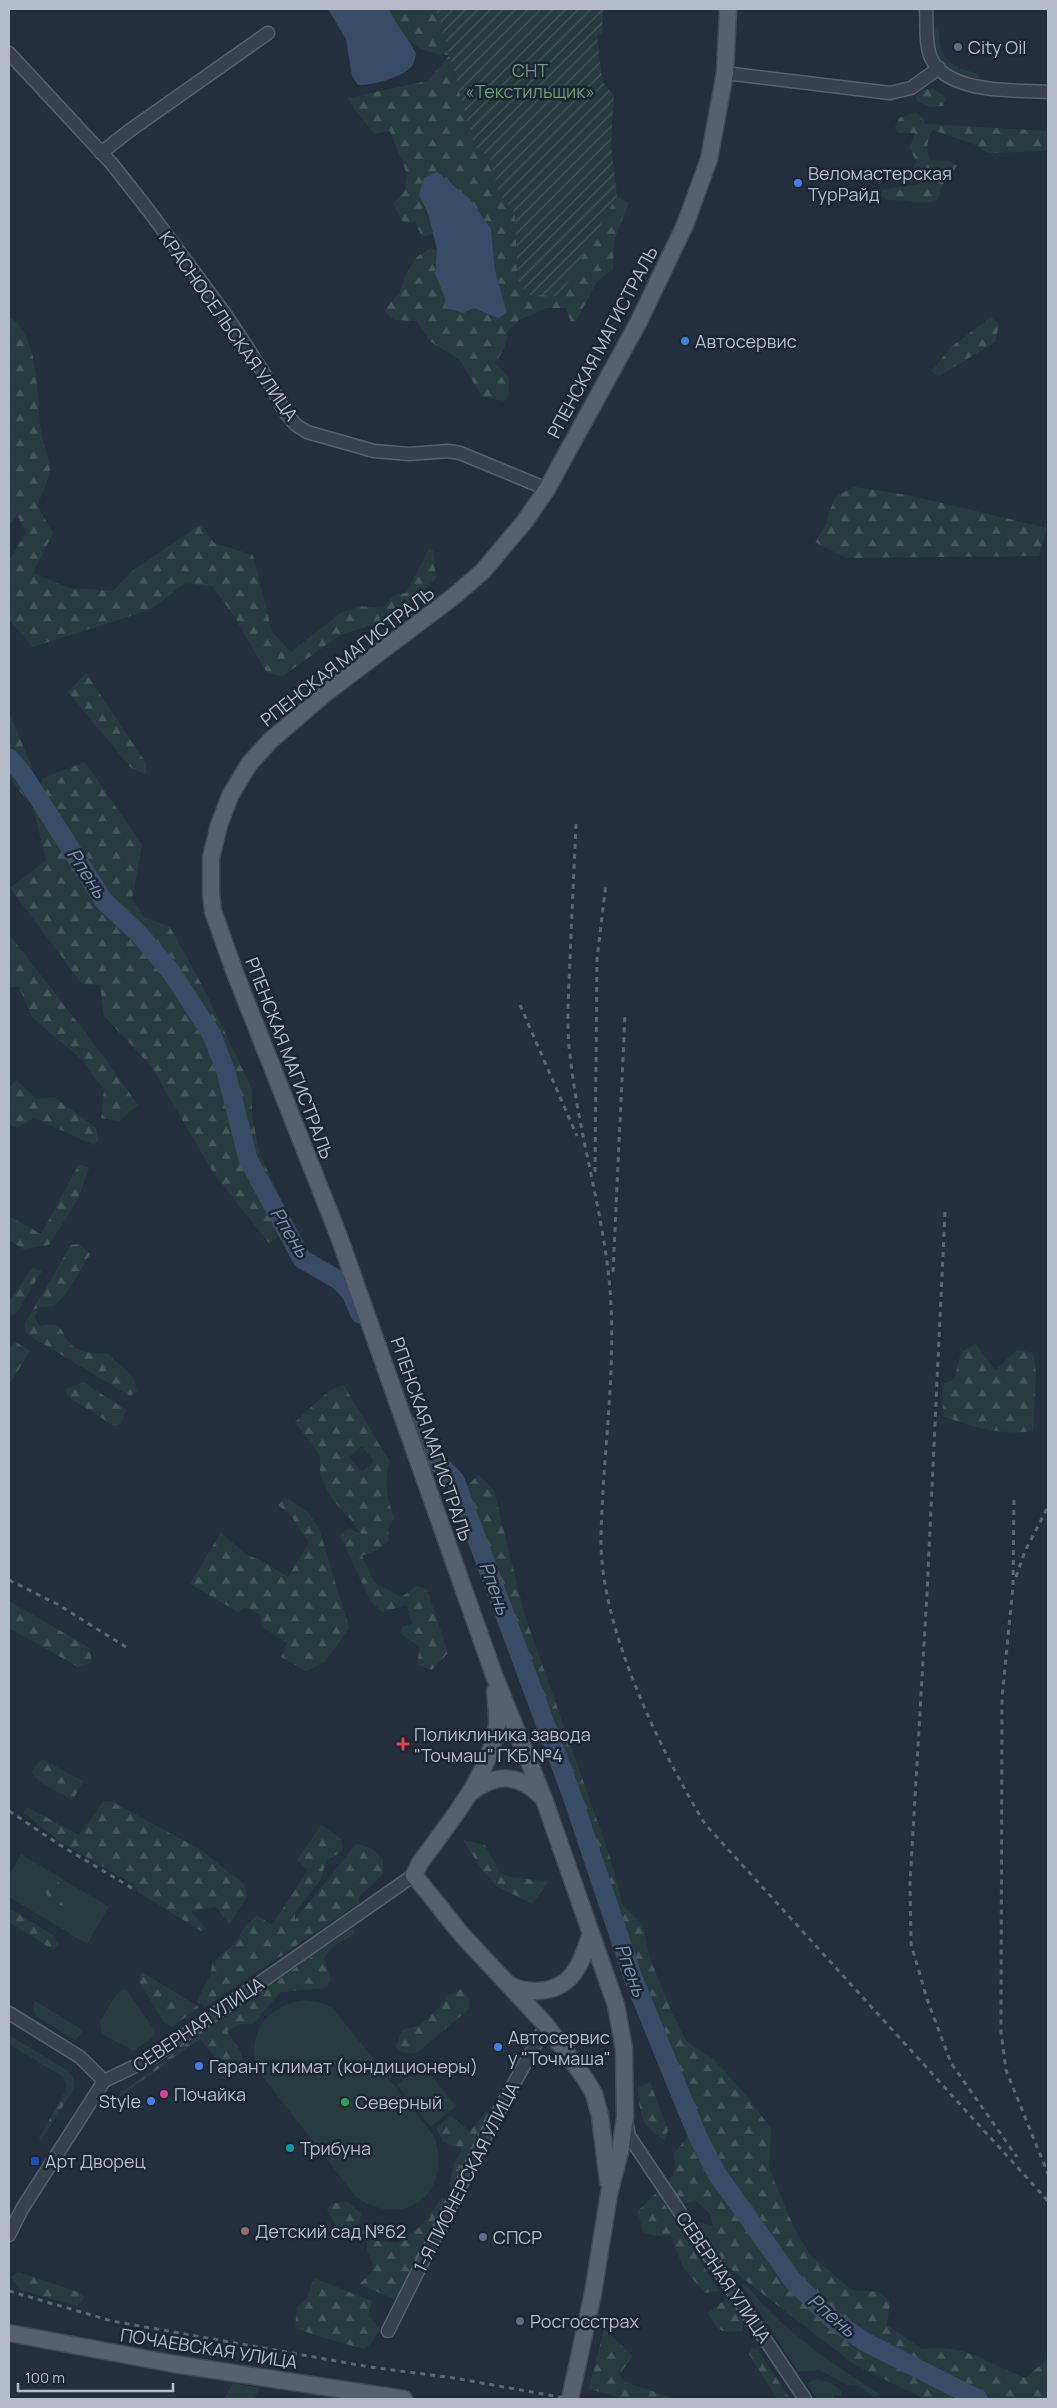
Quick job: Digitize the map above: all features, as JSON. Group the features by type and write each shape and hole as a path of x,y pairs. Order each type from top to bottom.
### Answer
{"main road":[{"name":"РПЕНСКАЯ МАГИСТРАЛЬ","path":"570,2399 593,2293 609,2194 620,2152 625,2116 626,2076 616,2005 544,1799 494,1675 338,1234 235,973 213,911 211,894 212,858 219,825 230,796 249,764 271,740 327,692 453,597 483,571 525,521 547,489 638,323 685,225 709,159 725,73 728,9"},
{"name":"РПЕНСКАЯ МАГИСТРАЛЬ","path":"494,1675 497,1724 488,1760 467,1796 414,1875 462,1935 546,2025 565,2049 594,2094 605,2140 609,2194"},
{"name":"РПЕНСКАЯ МАГИСТРАЛЬ","path":"467,1796 491,1780 505,1778 521,1780 531,1786 544,1799"},
{"name":"РПЕНСКАЯ МАГИСТРАЛЬ","path":"500,1976 514,1987 527,1991 553,1989 564,1984 574,1974 583,1957 591,1933"},
{"name":"ПОЧАЕВСКАЯ УЛИЦА","path":"9,2333 348,2395 404,2399"}],"street":[{"path":"926,9 928,46 932,59 947,76 977,86 1048,92"},
{"path":"101,153 129,131 268,33"},
{"name":"КРАСНОСЕЛЬСКАЯ УЛИЦА","path":"9,53 101,153 149,211 228,318 265,375 285,412 296,425 307,432 374,451 409,454 448,451 460,453 547,489"},
{"path":"725,73 890,93 911,88 938,68"},
{"name":"СЕВЕРНАЯ УЛИЦА","path":"104,2081 123,2074 160,2054 414,1875"},
{"path":"9,2013 80,2056 104,2081 22,2209 9,2235"},
{"name":"1-Я ПИОНЕРСКАЯ УЛИЦА","path":"388,2330 489,2129 546,2025"},
{"name":"СЕВЕРНАЯ УЛИЦА","path":"625,2116 630,2136 642,2155 805,2399"},
{"path":"620,2152 642,2155"}],"green space":[{"path":"389,9 433,9 439,16 449,55 428,52 412,43 399,29"},
{"name":"СНТ «Текстильщик»","path":"433,9 603,9 602,33 597,35 602,81 614,96 611,144 617,196 560,296 529,295 518,281 515,214 499,193 490,158 474,146 439,16"},
{"path":"937,27 939,29 941,48 948,60 954,65 979,74 979,78 976,79 949,68 939,57 933,29"},
{"path":"450,55 474,146 490,158 499,193 515,214 518,281 560,296 617,196 629,203 614,240 613,269 597,281 576,321 571,322 566,308 547,308 519,320 508,331 505,347 495,363 509,377 509,394 505,401 482,397 460,360 431,342 417,321 394,320 384,310 400,292 406,274 417,257 430,248 437,250 435,274 445,298 498,318 507,313 495,270 491,229 419,195 433,234 422,237 415,222 404,224 393,203 405,191 407,174 390,131 375,134 355,110 348,98 427,81"},
{"path":"933,88 946,98 943,106 931,107 917,101 916,96 922,90"},
{"path":"915,112 923,118 925,124 1048,131 1048,151 987,153 976,145 933,130 928,141 929,160 950,161 957,166 941,187 938,200 919,202 887,200 881,195 884,189 920,184 919,179 912,174 916,162 910,147 915,133 898,133 895,128 899,118"},
{"path":"9,317 19,326 27,338 32,353 42,436 50,464 48,478 37,506 53,533 33,573 69,588 113,591 131,572 201,524 214,543 253,555 272,632 291,652 339,614 359,606 384,608 393,595 406,593 429,549 433,550 436,578 399,616 340,635 283,676 267,673 234,616 212,586 185,583 152,609 33,647 9,620 9,561 26,532 17,515 9,525"},
{"path":"991,317 999,325 995,342 938,377 932,371 950,348"},
{"path":"854,487 908,495 1047,528 1039,556 846,558 815,542 825,526 835,497"},
{"path":"86,673 146,763 146,775 131,768 68,692"},
{"path":"9,712 32,767 29,803 9,777"},
{"path":"85,762 142,845 132,899 144,917 170,927 205,991 252,1089 252,1116 260,1155 294,1226 269,1243 214,1174 151,1066 104,1016 100,985 82,984 10,888 46,860 33,807 43,778"},
{"path":"9,934 101,1053 138,1105 119,1121 101,1118 104,1090 82,1060 32,1017 19,987 9,987"},
{"path":"16,1080 37,1099 54,1097 96,1128 98,1141 94,1145 34,1118 17,1128 9,1124 9,1088"},
{"path":"79,1164 89,1168 78,1199 49,1245 23,1249 9,1240 9,1216 41,1234"},
{"path":"80,1244 90,1254 66,1294 54,1306 39,1307 34,1317 40,1326 55,1325 59,1327 69,1342 80,1350 107,1353 133,1377 137,1392 130,1396 25,1333 25,1323 71,1245"},
{"path":"32,1268 42,1271 16,1314 9,1315 9,1297 11,1298"},
{"path":"16,1342 30,1351 9,1385 9,1348"},
{"path":"975,1343 995,1370 1017,1350 1033,1353 1036,1373 1033,1431 987,1430 943,1416 942,1385 954,1379 961,1353"},
{"path":"83,1382 126,1410 121,1424 114,1426 67,1396 66,1389"},
{"path":"343,1384 390,1462 386,1483 389,1504 394,1518 388,1529 389,1540 381,1548 362,1556 374,1582 401,1597 417,1586 427,1589 448,1653 432,1670 417,1664 420,1647 400,1633 403,1626 412,1624 407,1605 382,1612 370,1600 340,1535 348,1528 361,1534 353,1522 331,1498 320,1475 320,1456 295,1422 328,1392","holes":["362,1446 374,1461 362,1472 349,1457"]},
{"path":"478,1475 494,1490 524,1613 610,1857 623,1906 643,1926 650,1959 674,2017 687,2042 712,2058 749,2098 771,2129 769,2168 794,2228 810,2255 852,2290 880,2292 890,2302 887,2325 922,2349 938,2348 965,2352 1026,2378 1048,2358 1048,2399 925,2399 855,2365 724,2264 694,2226 699,2222 713,2226 710,2214 695,2200 681,2205 668,2185 675,2168 674,2154 698,2123 679,2084 633,1965 585,1819 464,1489"},
{"path":"285,1497 308,1512 319,1528 349,1628 325,1662 306,1671 281,1657 287,1643 262,1627 261,1616 246,1607 238,1612 190,1584 221,1532 246,1555 261,1560 288,1577 309,1542 291,1516 278,1505"},
{"path":"9,1601 90,1648 92,1663 78,1667 9,1628"},
{"path":"42,1759 83,1781 73,1800 43,1784 31,1772"},
{"path":"111,1801 201,1850 244,1884 247,1897 229,1924 216,1907 191,1911 206,1929 201,1931 138,1892 135,1885 60,1842 24,1813 27,1807 79,1835 103,1802"},
{"path":"321,1825 341,1839 343,1851 327,1860 320,1881 295,1912 295,1920 356,1844 371,1848 383,1859 383,1874 359,1897 359,1903 205,2007 197,2001 211,1973 212,1963 233,1945 246,1925 257,1915 272,1925 308,1870 297,1860"},
{"path":"463,1840 485,1845 500,1873 513,1878 548,1881 533,1904 498,1887 483,1871"},
{"path":"21,1854 109,1907 87,1944 9,1897 9,1875"},
{"path":"49,1876 55,1877 70,1900 69,1907 51,1903 45,1891 44,1878"},
{"path":"9,1908 53,1935 59,1944 53,1950 9,1922"},
{"path":"353,1928 354,1934 334,1946 324,1958 331,1979 327,1988 281,1992 253,2024 240,2024 227,2031 241,2052 243,2065 218,2061 200,2039 115,2100 117,2096 202,2032"},
{"path":"142,1972 199,2007 172,2027 164,2022 138,1980"},
{"path":"122,1989 127,1990 155,2031 155,2035 134,2051 102,2034 100,2021 118,1992"},
{"path":"461,1989 470,2000 469,2009 415,2054 401,2052 396,2046 402,2030 418,2026 441,2006 447,1996"},
{"name":"Северный","path":"303,2000 319,2002 333,2008 434,2136 438,2156 437,2174 431,2189 421,2200 407,2207 392,2210 374,2206 356,2197 256,2068 255,2042 263,2023 279,2009"},
{"path":"35,2001 83,2030 76,2041 36,2016 33,2007"},
{"path":"9,2035 67,2070 63,2077 9,2044"},
{"path":"422,2064 456,2106 431,2127 397,2085"},
{"path":"67,2070 73,2078 74,2089 41,2141 39,2138 66,2090 66,2083 63,2077"},
{"path":"650,2082 668,2130 665,2140 646,2125 641,2113 637,2088"},
{"path":"487,2111 494,2116 455,2188 449,2185 454,2164 462,2149 443,2142 436,2127 451,2116 470,2131"},
{"path":"657,2192 719,2291 705,2293 684,2269 671,2236 643,2233 638,2211"},
{"path":"442,2197 449,2201 396,2300 359,2284 371,2274 373,2264 367,2251 367,2242 356,2234 340,2235 327,2209 334,2203 347,2202 361,2213 359,2228 377,2241 398,2243 423,2224"},
{"path":"18,2272 81,2293 84,2298 77,2306 20,2290 11,2277"},
{"path":"314,2278 372,2301 368,2315 379,2328 372,2343 363,2349 311,2334 295,2327 297,2307 307,2298"},
{"path":"745,2283 774,2316 791,2331 825,2358 880,2394 874,2397 858,2386 847,2385 820,2370 798,2372 742,2285"},
{"path":"728,2297 744,2323 742,2331 729,2332 721,2330 708,2313"},
{"path":"604,2329 633,2356 619,2375 625,2382 675,2399 625,2399 589,2389"},
{"path":"751,2348 757,2349 790,2399 777,2399 749,2354"},
{"path":"814,2379 832,2384 842,2392 841,2396 834,2395 833,2399 817,2399 807,2384"},
{"path":"233,2383 260,2388 254,2399 224,2399"}],"water":[{"path":"328,9 389,9 416,54 412,66 402,74 386,80 358,85 352,76 346,39"},
{"path":"437,172 470,199 491,229 495,270 507,313 498,318 473,308 464,313 446,308 445,298 435,274 437,250 435,241 428,214 419,195 424,178"}],"waterway":[{"name":"Рпень","path":"9,758 23,774 104,901 139,934 172,973 212,1035 226,1072 248,1159 302,1259 340,1281 351,1293 360,1314"},
{"name":"Рпень","path":"411,1426 420,1445 455,1480 572,1796 632,1975 698,2137 717,2174 794,2282 833,2320 865,2342 978,2399"}],"railway":[{"path":"576,824 568,1019 569,1043 578,1111 601,1223 609,1279 612,1344 611,1377 601,1541 604,1575 611,1612 622,1650 652,1725 705,1824 1048,2201"},
{"path":"595,1172 597,959 606,883"},
{"path":"520,1005 577,1136"},
{"path":"613,1272 625,1015"},
{"path":"945,1212 927,1593 910,1883 911,1944 927,1999 951,2063 1017,2157"},
{"path":"1014,1500 1013,1586 1002,1698 1001,2032 1006,2070 1048,2174"},
{"path":"1016,1577 1025,1551 1048,1507"},
{"path":"9,1580 57,1604 126,1647"},
{"path":"9,1811 60,1845 132,1888"},
{"path":"9,2291 112,2321 370,2367 454,2378 571,2399"}],"place":[{"name":"City Oil","path":"958,47"},
{"name":"Веломастерская ТурРайд","path":"798,183"},
{"name":"Автосервис","path":"685,341"},
{"name":"Поликлиника завода \"Точмаш\" ГКБ №4","path":"403,1744"},
{"name":"Автосервис у \"Точмаша\"","path":"498,2047"},
{"name":"Гарант климат (кондиционеры)","path":"199,2066"},
{"name":"Почайка","path":"164,2094"},
{"name":"Style","path":"151,2101"},
{"name":"Северный","path":"345,2102"},
{"name":"Трибуна","path":"290,2148"},
{"name":"Арт Дворец","path":"35,2161"},
{"name":"Детский сад №62","path":"245,2231"},
{"name":"СПСР","path":"483,2237"},
{"name":"Росгосстрах","path":"520,2321"}]}
